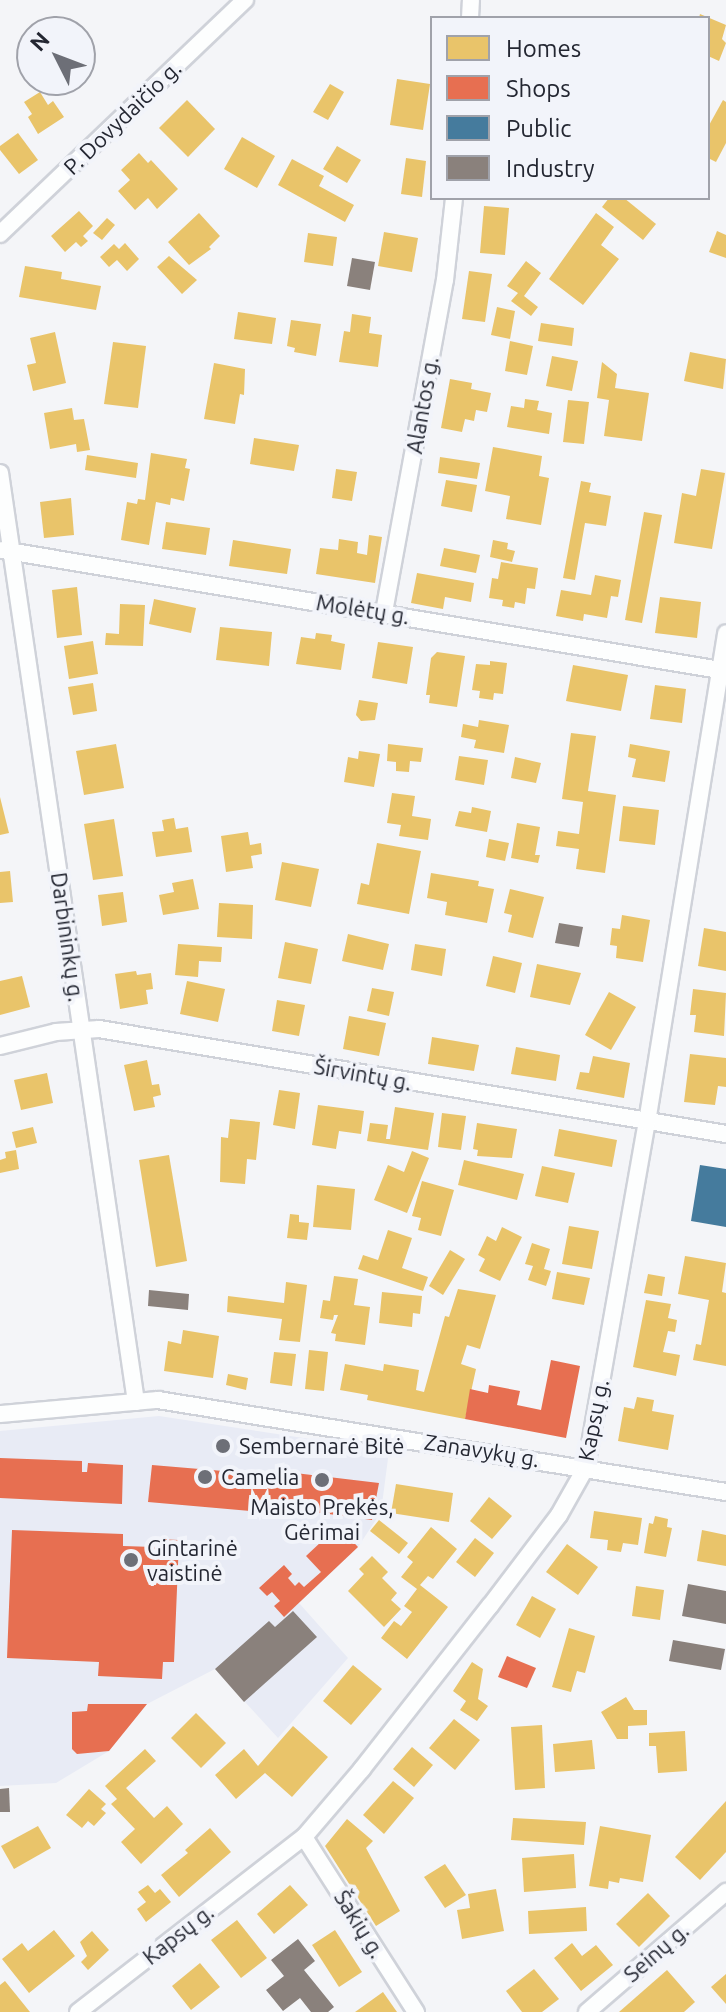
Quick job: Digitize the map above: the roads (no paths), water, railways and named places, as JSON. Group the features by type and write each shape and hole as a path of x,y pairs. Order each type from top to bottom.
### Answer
{"street":[{"name":"P. Dovydaičio g.","path":"0,234 245,0"},
{"name":"Alantos g.","path":"384,612 445,280 454,200"},
{"name":"Darbininkų g.","path":"0,473 6,551 136,1402"},
{"name":"Molėtų g.","path":"6,551 723,671"},
{"name":"Kapsų g.","path":"78,2012 304,1837 362,1769 490,1606 559,1515 586,1467 723,671 726,633"},
{"name":"Širvintų g.","path":"0,1046 81,1028 726,1134"},
{"name":"Zanavykų g.","path":"0,1414 158,1400 726,1492"},
{"name":"Šakių g.","path":"304,1837 416,2012"},
{"name":"Seinų g.","path":"587,2012 726,1892"}],"place":[{"name":"Sembernarė Bitė","path":"223,1446"},
{"name":"Camelia","path":"205,1477"},
{"name":"Maisto Prekės, Gėrimai","path":"322,1480"},
{"name":"Gintarinė vaistinė","path":"131,1560"}]}
